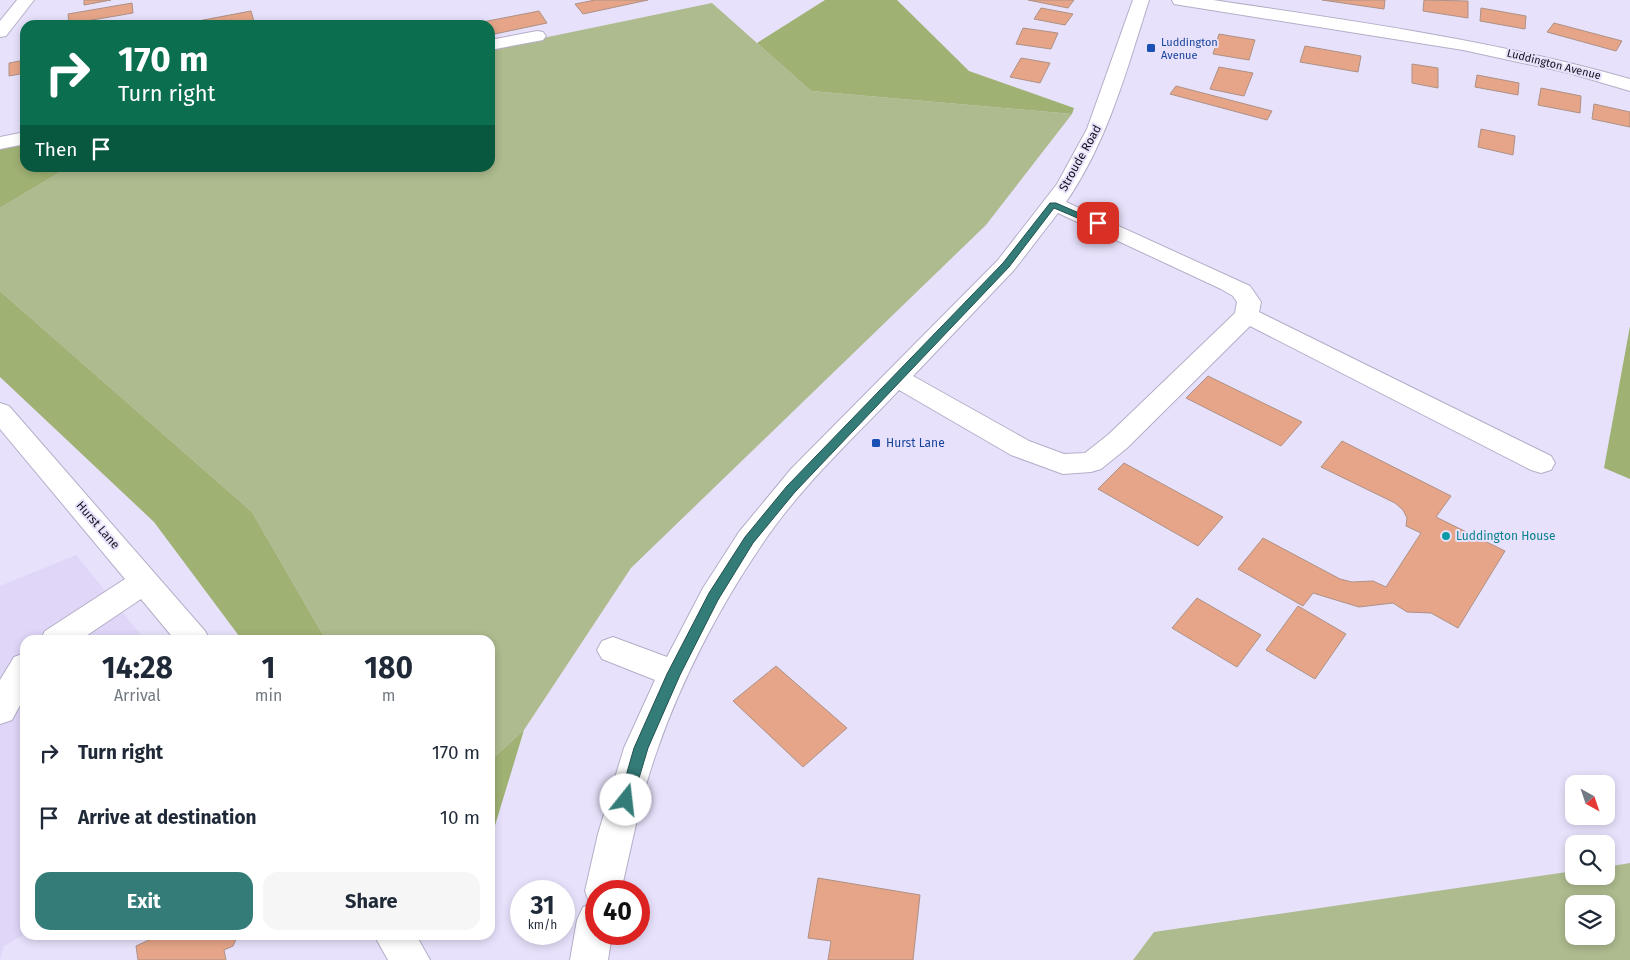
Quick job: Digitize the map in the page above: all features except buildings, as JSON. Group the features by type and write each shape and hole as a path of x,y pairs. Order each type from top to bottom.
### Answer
{"street":[{"path":"0,32 26,0"},
{"name":"Stroude Road","path":"606,880 616,834 641,748 674,674 714,596 749,540 801,476 1006,265 1067,185 1097,129 1141,0"},
{"name":"Luddington Avenue","path":"1180,0 1493,49 1559,64 1630,85"},
{"path":"495,44 537,36"},
{"path":"0,143 20,139"},
{"path":"897,378 1020,448 1063,464 1091,462 1118,441 1247,315 1249,302 1242,292 1229,284 1081,215 1053,204"},
{"path":"1247,315 1541,463"},
{"name":"Hurst Lane","path":"0,412 190,635"},
{"path":"64,635 145,581"},
{"path":"613,650 674,674"},
{"path":"0,673 20,663"},
{"path":"0,710 20,675"},
{"path":"397,940 411,960"},
{"path":"589,960 592,945"}],"shaded area":[{"path":"76,555 141,635 20,635 20,937 4,946 0,960 0,586"}],"green space":[{"path":"825,0 897,0 969,71 1074,108 1072,114 811,91 757,43"},
{"path":"712,3 811,91 1072,114 986,225 631,568 524,730 495,756 495,635 323,635 252,512 0,291 0,208 60,172 495,172 495,48"},
{"path":"20,142 20,172 60,172 0,208 0,146"},
{"path":"0,291 252,512 323,635 238,635 154,522 0,377"},
{"path":"1630,326 1630,479 1604,468"},
{"path":"524,730 495,826 495,756"},
{"path":"1630,863 1630,960 1133,960 1154,932 1565,872 1565,885 1615,885 1615,866"}],"place":[{"name":"Luddington Avenue","path":"1151,48"},
{"name":"Hurst Lane","path":"876,443"},
{"name":"Luddington House","path":"1446,536"}],"route":[{"path":"626,800 641,748 674,674 714,596 749,540 801,476 1006,265 1025,243 1053,204 1098,223"}]}
